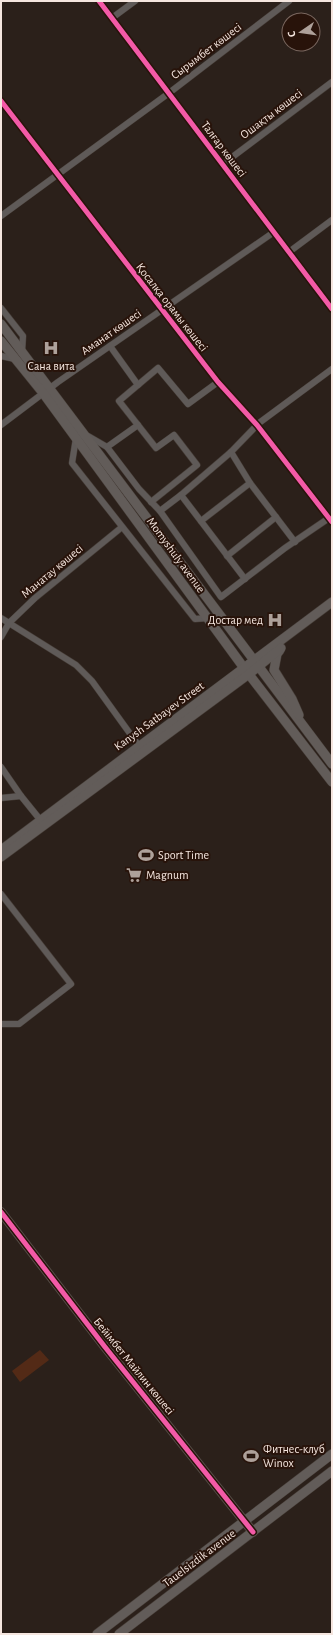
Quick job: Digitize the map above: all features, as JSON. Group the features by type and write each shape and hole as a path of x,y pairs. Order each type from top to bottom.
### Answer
{"main road":[{"name":"Momyshuly avenue","path":"1,324 22,352 46,391 184,568 332,764"},
{"name":"Momyshuly avenue","path":"1,341 15,359 46,391"},
{"name":"Momyshuly avenue","path":"80,436 208,618 332,782"},
{"name":"Kanysh Satbayev Street","path":"1,850 43,823 101,782 256,664 332,602"},
{"name":"Kanysh Satbayev Street","path":"256,664 332,610"},
{"path":"286,644 277,654 274,670 292,699 304,728"},
{"name":"Kanysh Satbayev Street","path":"1,857 139,746 247,671"},
{"name":"Бейімбет Майлин көшесі","path":"1,1212 253,1532"},
{"name":"Tauelsizdik avenue","path":"97,1634 332,1454"},
{"name":"Tauelsizdik avenue","path":"118,1634 332,1471"},
{"path":"127,1611 126,1616 128,1620 134,1622"},
{"path":"109,1625 113,1626 118,1634"}],"street":[{"name":"Талғар көшесі","path":"99,1 290,252 332,310"},
{"path":"112,18 136,1"},
{"name":"Сырымбет көшесі","path":"1,216 168,93 289,1"},
{"name":"Ошақты көшесі","path":"223,164 332,82"},
{"name":"Қосалқа орамы көшесі","path":"1,101 218,382 257,425 330,520"},
{"path":"290,252 332,220"},
{"name":"Аманат көшесі","path":"1,425 46,391 274,232"},
{"path":"1,308 23,336 22,352"},
{"path":"110,346 138,385"},
{"path":"1,356 15,359"},
{"path":"151,502 197,465 174,435 156,448 119,401 158,368 188,404 218,382"},
{"path":"160,511 231,452 257,425 332,370"},
{"path":"107,447 138,425"},
{"path":"208,618 195,619 72,463 80,436 107,447 139,489 160,511 221,597 295,542 330,520"},
{"path":"231,452 250,483 295,542"},
{"path":"201,521 250,483"},
{"path":"181,495 245,579"},
{"path":"227,556 276,517"},
{"name":"Манатау көшесі","path":"1,637 9,623 35,598 122,527"},
{"path":"184,568 195,560"},
{"path":"1,618 37,639 76,665 92,681 139,746"},
{"path":"1,767 21,796 43,823"},
{"path":"1,798 21,796"},
{"path":"1,894 71,984 19,1024 2,1023"}],"shaded area":[{"path":"40,1350 49,1360 20,1382 12,1371"}],"cycle path":[{"path":"99,1 332,309"},
{"path":"1,101 218,382 257,425 332,522"},
{"path":"1,1212 105,1347 253,1532"}],"place":[{"name":"Сана вита","path":"51,348"},
{"name":"Достар мед","path":"275,620"},
{"name":"Sport Time","path":"146,855"},
{"name":"Magnum","path":"134,875"},
{"name":"Фитнес-клуб Winox","path":"251,1456"}]}
